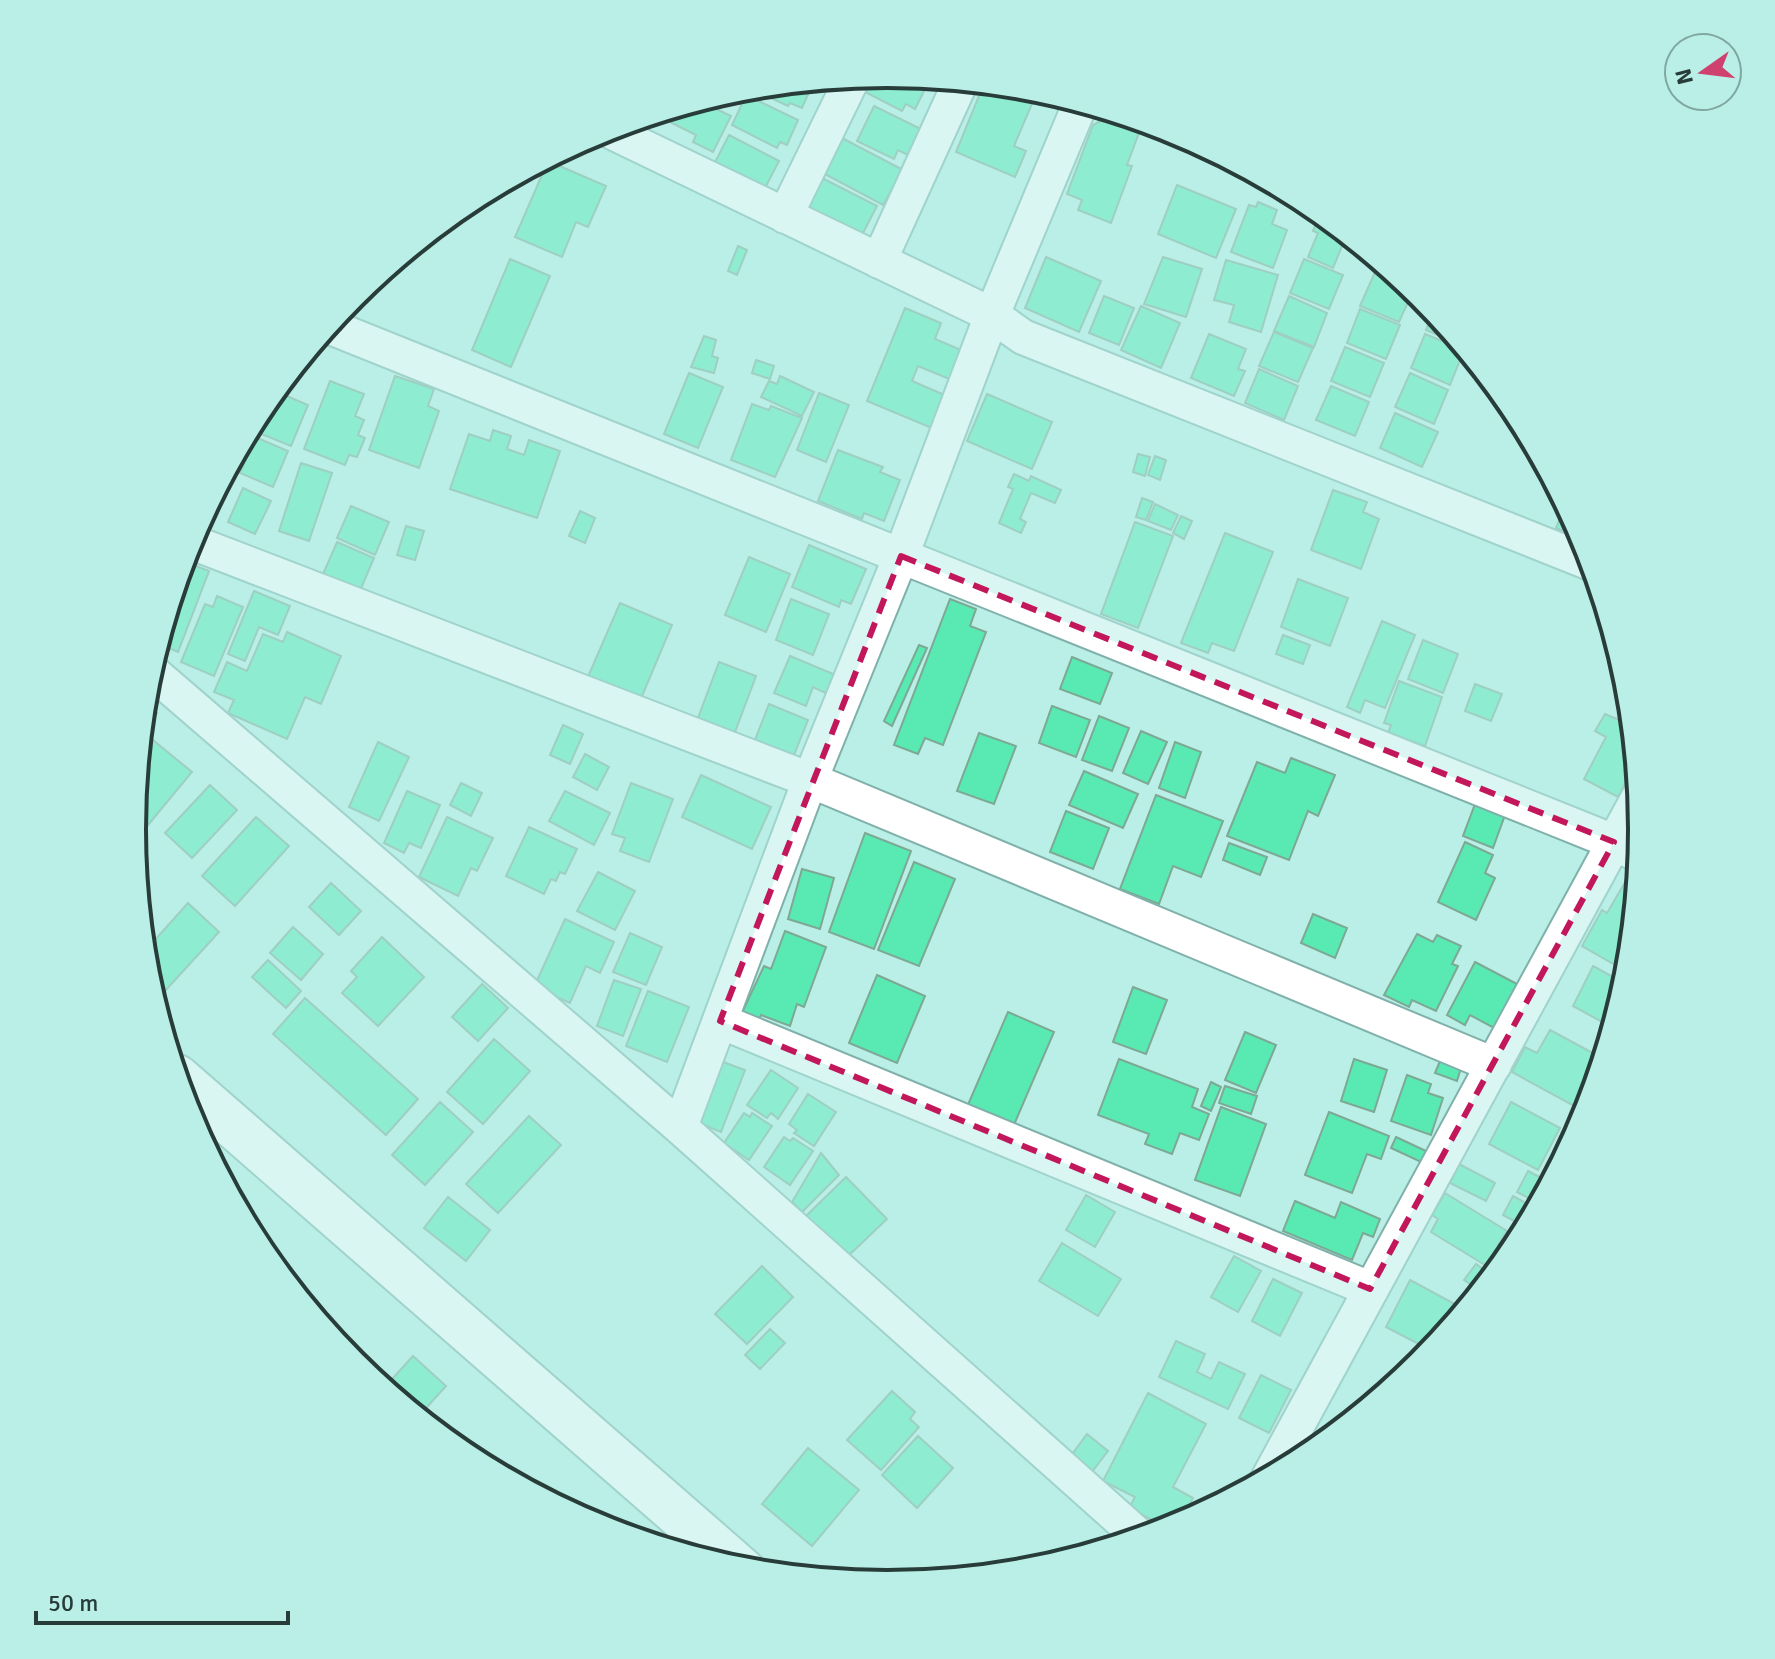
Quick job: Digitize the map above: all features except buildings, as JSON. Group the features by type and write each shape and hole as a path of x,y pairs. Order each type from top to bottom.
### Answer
{"street":[{"path":"785,216 847,90"},
{"path":"879,261 956,92"},
{"path":"680,1127 810,780 901,556 992,315 1077,112"},
{"path":"622,137 992,315 1023,337 1577,558"},
{"path":"340,331 1627,849 1494,1065 1279,1459"},
{"path":"202,546 810,780 1494,1065"},
{"path":"161,680 680,1127 1132,1530"},
{"path":"720,1021 1370,1289"},
{"path":"194,1092 721,1552"}],"highlighted area":[{"path":"901,556 1614,842 1370,1289 720,1021"}]}
